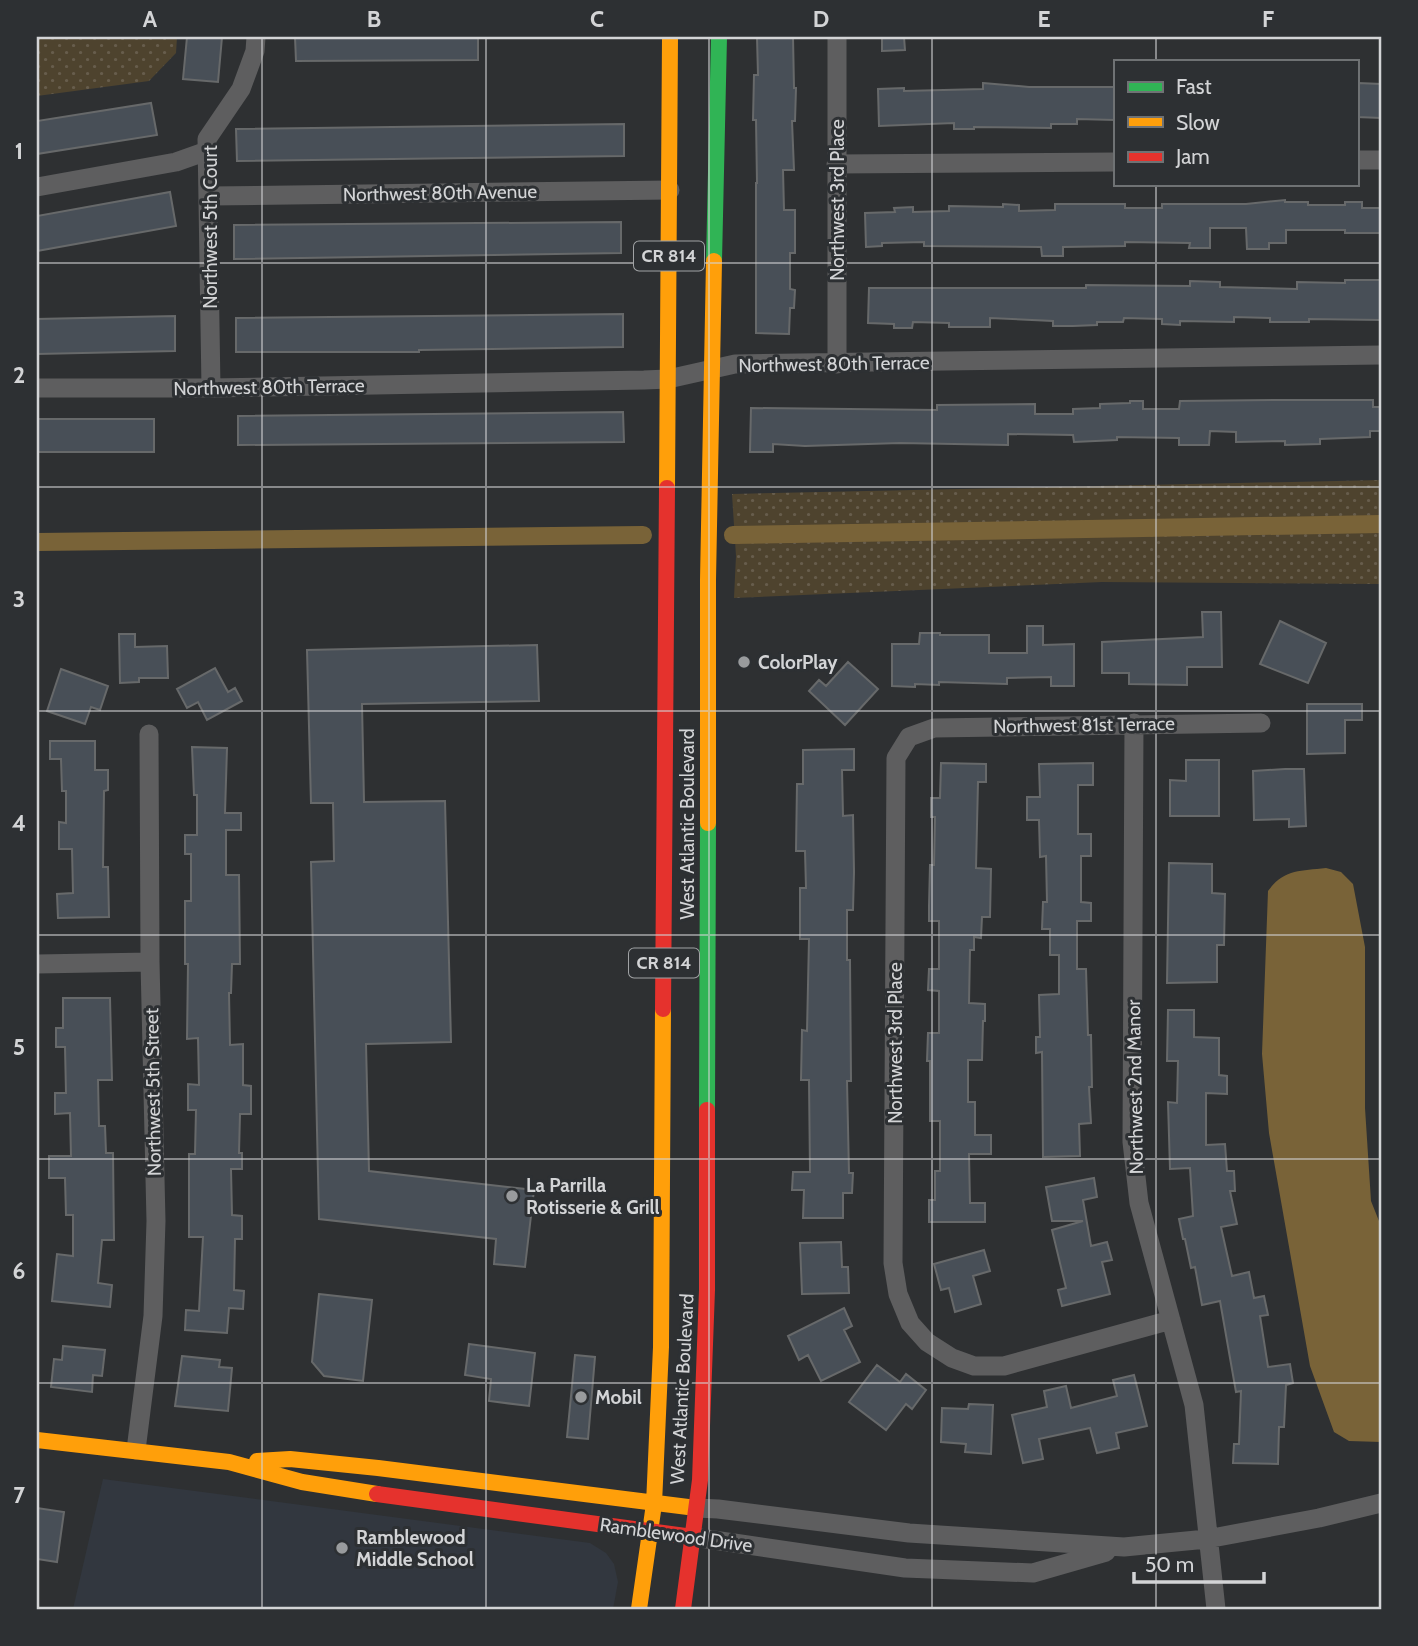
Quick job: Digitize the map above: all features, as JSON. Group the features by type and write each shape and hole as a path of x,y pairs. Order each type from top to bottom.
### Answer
{"main road":[{"name":"West Atlantic Boulevard","path":"639,1609 654,1504 662,1333 670,37"},
{"name":"West Atlantic Boulevard","path":"683,1609 700,1480 708,1290 708,580 719,37"},
{"name":"Ramblewood Drive","path":"37,1440 229,1462 302,1482 417,1501 693,1537"},
{"name":"Ramblewood Drive","path":"229,1462 290,1459 365,1466 696,1508"}],"street":[{"name":"Northwest 5th Court","path":"211,388 207,139 241,89 255,51 257,37"},
{"name":"Northwest 3rd Place","path":"837,37 837,364"},
{"path":"37,187 177,162 207,151"},
{"path":"1358,160 1381,160"},
{"path":"836,164 1114,162"},
{"name":"Northwest 80th Avenue","path":"209,196 670,190"},
{"name":"Northwest 80th Terrace","path":"37,388 211,388 668,379 735,364 1381,355"},
{"name":"Northwest 2nd Manor","path":"1133,723 1132,1142 1139,1203 1194,1405 1216,1609"},
{"name":"Northwest 81st Terrace","path":"909,737 934,727 1261,723"},
{"name":"Northwest 5th Street","path":"136,1450 153,1316 156,1222 150,962 149,734"},
{"name":"Northwest 3rd Place","path":"909,737 896,758 893,1263 898,1294 910,1323 927,1342 952,1358 974,1366 1004,1366 1171,1320"},
{"path":"37,964 150,962"},
{"name":"Ramblewood Drive","path":"693,1537 905,1568 1034,1573 1124,1548 1207,1539 1320,1518 1381,1503"},
{"name":"Ramblewood Drive","path":"696,1508 909,1534 1124,1548"}],"shaded area":[{"path":"37,37 177,37 176,53 149,81 37,96"},
{"path":"1381,480 1381,584 1102,582 734,598 736,556 732,494"},
{"path":"1326,868 1341,872 1353,884 1365,947 1365,1108 1371,1201 1381,1226 1381,1442 1349,1441 1334,1432 1310,1366 1269,1133 1262,1054 1268,891 1287,875"},
{"name":"Ramblewood Middle School","path":"103,1479 590,1543 606,1553 614,1564 618,1582 613,1609 73,1609"}],"building":[{"path":"187,37 222,37 218,82 183,79"},
{"path":"295,37 478,37 478,60 296,61"},
{"path":"757,37 793,37 796,88 795,121 792,121 794,170 783,170 784,210 795,210 795,253 790,253 790,289 795,290 794,308 790,308 789,334 756,333 757,183 756,120 753,120 754,75 758,75"},
{"path":"882,37 904,37 905,50 882,51"},
{"path":"983,83 1029,87 1114,87 1114,120 1077,119 1077,124 1051,124 1051,128 954,129 954,123 879,126 878,89 983,89"},
{"path":"1358,83 1381,84 1381,118 1358,117"},
{"path":"151,103 157,135 37,154 37,121"},
{"path":"624,124 624,156 237,161 236,129"},
{"path":"170,192 176,226 37,251 37,216"},
{"path":"1285,200 1308,202 1308,205 1362,202 1362,208 1381,208 1381,233 1286,230 1286,243 1269,243 1269,249 1247,249 1246,228 1210,228 1210,248 1189,248 1190,243 1125,242 1125,246 1063,247 1063,256 1042,256 1041,247 924,246 924,242 882,243 882,246 866,247 865,213 895,212 894,208 913,207 913,212 949,211 949,206 1003,207 1003,204 1019,205 1019,211 1055,210 1055,204 1125,204 1125,208 1162,208 1162,204 1246,204"},
{"path":"621,222 621,253 234,259 234,225"},
{"path":"1345,280 1381,280 1381,320 1309,319 1309,322 1270,322 1270,318 1234,317 1234,322 1180,321 1180,325 1162,324 1162,319 1124,318 1123,322 1097,322 1097,325 1053,326 1053,321 990,318 990,327 949,327 949,323 913,322 912,328 868,323 869,288 1190,286 1190,281 1220,282 1220,287 1297,289 1297,282 1345,283"},
{"path":"623,314 623,347 419,352 236,352 236,318"},
{"path":"175,316 175,351 37,354 37,319"},
{"path":"1373,400 1373,407 1381,407 1381,431 1370,431 1370,437 1320,439 1320,444 1285,445 1285,441 1236,442 1236,432 1210,431 1209,445 1179,445 1179,438 1117,437 1117,440 1074,442 1073,435 1008,434 1008,445 773,444 773,452 750,452 751,408 937,410 937,405 1035,404 1035,414 1073,414 1073,409 1100,408 1100,404 1130,401 1143,401 1143,409 1179,409 1180,401"},
{"path":"623,412 624,442 238,445 238,416"},
{"path":"37,419 154,419 154,452 37,452"},
{"path":"1202,612 1221,612 1222,667 1187,667 1187,685 1129,684 1129,673 1102,673 1102,642 1203,637"},
{"path":"1280,621 1326,643 1308,683 1260,664"},
{"path":"1027,626 1043,626 1043,645 1074,644 1074,686 1051,686 1051,677 1007,678 1007,684 939,682 939,685 892,686 892,644 919,644 920,633 989,635 989,653 1027,653"},
{"path":"119,634 135,634 135,647 167,646 168,678 139,678 139,682 120,683"},
{"path":"537,645 539,701 362,704 364,802 445,801 451,1042 366,1044 369,1171 534,1190 525,1267 494,1264 496,1239 319,1219 311,862 334,861 333,803 311,803 307,650"},
{"path":"848,662 878,689 845,725 809,691 819,680 826,686"},
{"path":"215,668 228,692 235,688 242,701 207,720 198,702 187,708 177,689"},
{"path":"61,669 108,686 100,710 91,707 85,724 47,711"},
{"path":"1307,704 1362,704 1362,720 1345,720 1345,753 1307,754"},
{"path":"50,741 95,741 95,770 108,770 108,790 104,791 103,867 108,867 109,917 58,918 57,894 73,893 72,849 59,849 59,822 66,823 66,791 62,791 61,759 50,759"},
{"path":"192,747 227,748 225,813 241,813 241,830 226,830 226,875 239,875 240,964 232,964 229,993 230,1045 243,1044 243,1085 251,1086 251,1114 240,1114 239,1153 242,1153 242,1169 231,1169 232,1215 242,1216 242,1239 235,1239 234,1290 244,1291 243,1309 229,1308 227,1333 185,1330 186,1310 199,1311 203,1237 189,1237 189,1154 195,1154 196,1110 188,1110 188,1084 199,1085 198,1038 187,1039 188,964 185,964 185,901 191,901 191,854 185,854 185,835 197,835 197,795 194,795"},
{"path":"854,749 854,770 842,770 843,816 853,815 853,910 847,910 851,1081 847,1081 849,1173 853,1173 852,1193 843,1193 843,1218 803,1218 804,1190 792,1190 793,1172 810,1172 809,1080 801,1080 802,1030 807,1031 809,939 800,939 800,888 806,888 805,851 796,851 797,784 803,784 803,750"},
{"path":"1186,760 1219,760 1219,816 1170,816 1170,780 1186,781"},
{"path":"941,763 986,764 986,782 978,782 976,868 991,869 990,917 982,917 981,938 974,937 974,950 970,950 969,1003 985,1004 985,1021 982,1060 968,1060 968,1102 975,1102 975,1135 991,1135 991,1154 969,1154 970,1203 985,1203 985,1222 929,1222 929,1200 935,1200 935,1171 940,1171 940,1121 930,1121 930,1061 927,1061 928,1033 939,1033 939,991 928,990 929,969 939,969 939,921 929,921 929,906 930,865 934,865 935,817 931,817 931,798 940,798"},
{"path":"1093,763 1093,785 1078,785 1078,834 1091,834 1091,856 1081,856 1081,902 1091,903 1091,921 1077,921 1077,969 1086,969 1088,1035 1091,1035 1091,1123 1079,1124 1080,1156 1043,1157 1042,1052 1036,1053 1036,1037 1040,1037 1039,995 1059,994 1059,955 1050,955 1050,929 1042,929 1043,902 1047,902 1046,856 1040,857 1039,820 1027,820 1027,797 1040,797 1039,764"},
{"path":"1304,769 1306,826 1289,827 1289,819 1254,820 1253,771"},
{"path":"1169,863 1212,864 1212,893 1225,894 1224,945 1217,945 1217,982 1167,983"},
{"path":"63,998 110,998 112,1080 98,1080 99,1126 105,1126 106,1153 113,1153 114,1240 102,1240 98,1283 112,1285 110,1307 52,1301 57,1254 73,1256 73,1215 66,1215 65,1178 49,1178 49,1156 71,1156 70,1113 55,1114 55,1093 66,1093 65,1047 56,1047 56,1028 63,1028"},
{"path":"1168,1010 1194,1010 1194,1037 1219,1038 1219,1075 1227,1076 1227,1094 1206,1093 1206,1145 1225,1144 1227,1171 1234,1171 1235,1191 1230,1191 1237,1224 1221,1227 1232,1276 1249,1272 1254,1298 1264,1296 1268,1315 1260,1316 1268,1367 1290,1364 1293,1383 1286,1385 1284,1427 1279,1427 1278,1464 1233,1463 1234,1444 1239,1444 1241,1391 1236,1392 1220,1301 1202,1305 1195,1267 1191,1268 1183,1239 1179,1219 1193,1216 1190,1168 1170,1169 1168,1102 1177,1103 1178,1061 1167,1061"},
{"path":"1094,1178 1097,1197 1083,1200 1091,1246 1107,1242 1112,1260 1102,1262 1110,1294 1062,1306 1058,1290 1066,1288 1052,1230 1083,1221 1052,1221 1046,1187"},
{"path":"841,1242 842,1267 848,1267 849,1293 802,1294 800,1243"},
{"path":"984,1250 990,1271 973,1276 981,1304 955,1312 949,1288 941,1290 934,1264"},
{"path":"319,1294 372,1300 363,1381 324,1376 312,1362"},
{"path":"844,1308 852,1326 844,1330 860,1362 821,1381 808,1355 799,1360 788,1336"},
{"path":"469,1344 535,1353 529,1406 489,1401 491,1379 465,1375"},
{"path":"63,1346 105,1350 102,1376 93,1375 92,1392 51,1387 54,1359 62,1360"},
{"name":"Mobil","path":"575,1355 595,1357 588,1439 567,1437"},
{"path":"182,1356 220,1360 219,1367 232,1368 228,1411 175,1406"},
{"path":"877,1365 900,1382 906,1374 926,1390 912,1409 906,1404 886,1430 849,1402"},
{"path":"1134,1375 1147,1426 1116,1433 1119,1448 1097,1453 1090,1428 1039,1439 1043,1459 1023,1463 1012,1415 1047,1407 1044,1391 1066,1386 1071,1408 1117,1396 1113,1380"},
{"path":"969,1404 993,1405 991,1454 965,1452 966,1444 941,1442 942,1408 968,1409"},
{"path":"37,1508 64,1512 57,1562 37,1559"}],"waterway":[{"path":"733,535 1381,524"},
{"path":"37,542 643,535"}],"traffic: fast":[{"path":"714,261 719,37"},
{"path":"707,1110 708,823"}],"traffic: slow":[{"path":"667,488 670,37"},
{"path":"708,823 708,580 714,261"},
{"path":"639,1609 654,1504 661,1347 663,1009"},
{"path":"37,1440 229,1462 302,1482 377,1494"},
{"path":"257,1461 290,1459 378,1468 696,1508"}],"traffic: jam":[{"path":"663,1009 667,488"},
{"path":"683,1609 700,1480 707,1290 707,1110"},
{"path":"377,1494 693,1537"}],"place":[{"name":"ColorPlay","path":"744,662"},
{"name":"La Parrilla Rotisserie & Grill","path":"512,1196"},
{"name":"Mobil","path":"581,1397"},
{"name":"Ramblewood Middle School","path":"342,1548"}]}
